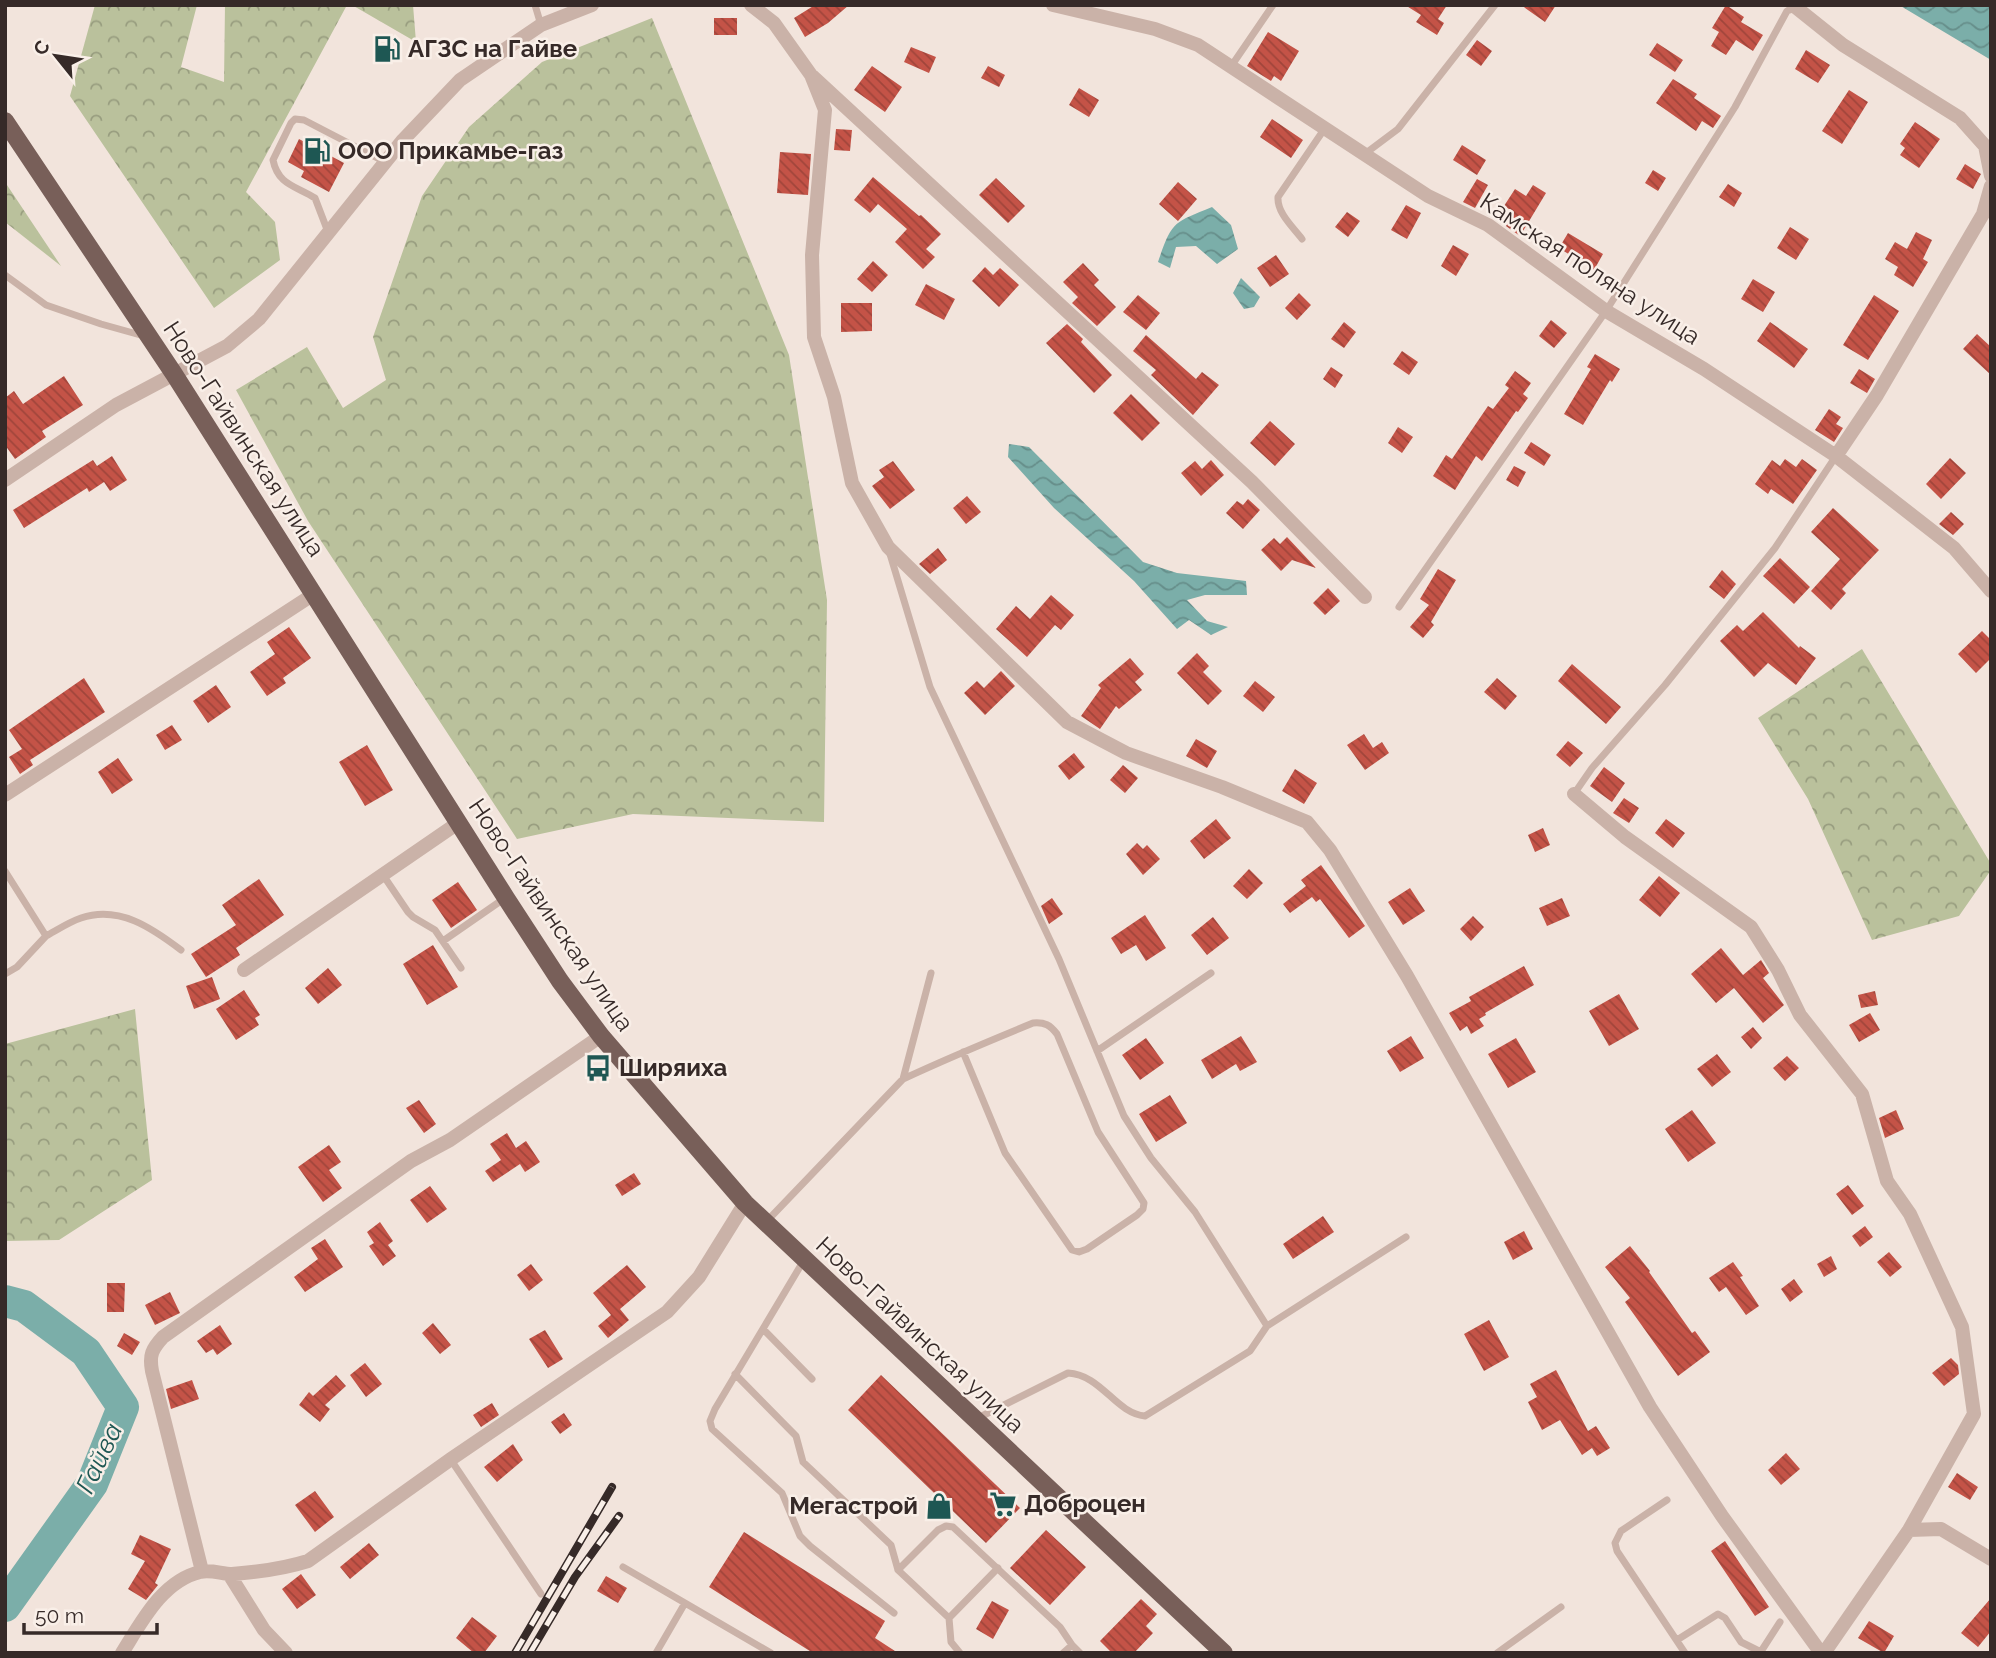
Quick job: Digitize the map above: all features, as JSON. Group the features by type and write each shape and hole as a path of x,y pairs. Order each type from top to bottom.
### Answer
{"main road":[{"name":"Ново-Гайвинская улица","path":"5,121 174,374 560,981 601,1035 745,1203 1219,1651"}],"street":[{"path":"5,480 116,405 227,346 259,319 403,140 460,80 541,25 592,5"},
{"path":"751,5 774,23 811,75 1252,482 1365,597"},
{"name":"Камская поляна улица","path":"1053,5 1155,29 1198,45 1233,65 1428,196 1488,226 1606,312 1704,369 1836,456 1954,548 1991,591"},
{"path":"1794,6 1843,45 1960,118 1985,146 1991,176"},
{"path":"811,75 825,110 813,255 814,337 834,397 852,483 888,547 1067,722 1126,753 1222,787 1307,822 1330,850 1407,976 1650,1406 1722,1516 1822,1653 1909,1530 1974,1413 1962,1327 1910,1214 1887,1181 1862,1094 1800,1015 1778,970 1751,927 1625,837 1574,794"},
{"path":"1836,456 1877,395 1987,210 1991,186"},
{"path":"5,795 314,594"},
{"path":"244,970 458,823"},
{"path":"202,1571 149,1359 153,1348 163,1337 411,1161 450,1140 601,1035"},
{"path":"122,1653 148,1611 172,1586 187,1576 202,1571 229,1574 280,1569 308,1561 451,1459 667,1312 699,1277 745,1203"},
{"path":"1909,1530 1941,1529 1991,1559"},
{"path":"229,1574 264,1630 286,1653"}],"lane":[{"path":"535,5 541,25"},
{"path":"1233,65 1273,5"},
{"path":"1366,153 1398,129 1496,5"},
{"path":"1399,607 1606,312 1735,107 1787,11 1794,6"},
{"path":"328,233 315,198 283,180 276,172 273,160 291,123 295,119 304,120 385,162"},
{"path":"1302,239 1282,213 1278,197 1326,127"},
{"path":"5,275 46,304 150,338"},
{"path":"1574,794 1592,768 1665,685 1775,548 1836,456"},
{"path":"888,547 930,687 1059,960 1124,1116 1151,1158 1195,1212 1267,1326"},
{"path":"5,871 46,936"},
{"path":"383,875 413,918 435,930 461,968"},
{"path":"443,940 506,898"},
{"path":"5,974 18,967 46,936 82,917 118,914 154,929 181,950"},
{"path":"903,1079 931,973"},
{"path":"1097,1051 1211,973"},
{"path":"766,1223 903,1079 963,1052 1033,1023 1042,1022 1050,1025 1057,1034 1098,1132 1142,1197 1143,1209 1087,1249 1079,1252 1072,1250 1006,1153 963,1052"},
{"path":"975,1419 1068,1373 1090,1378 1128,1410 1145,1416 1250,1351 1267,1326 1406,1237"},
{"path":"804,1259 715,1409 710,1421 712,1429 782,1493 800,1536 894,1613"},
{"path":"763,1329 812,1379"},
{"path":"736,1374 796,1436 803,1462 891,1545 898,1570 949,1618 951,1642 960,1653"},
{"path":"451,1459 541,1594"},
{"path":"1667,1500 1621,1531 1615,1543 1617,1551 1685,1653"},
{"path":"898,1570 938,1530 946,1526 958,1531 1060,1627 1080,1653"},
{"path":"623,1567 771,1653"},
{"path":"949,1618 998,1569"},
{"path":"656,1653 685,1603"},
{"path":"1497,1653 1561,1607"},
{"path":"1677,1640 1718,1614 1725,1618 1741,1642 1761,1652 1780,1622"},
{"path":"1063,1653 1072,1645"}],"green space":[{"path":"95,5 197,5 181,67 224,82 225,5 347,5 246,192 275,222 280,260 214,308 70,96"},
{"path":"352,5 413,5 416,42"},
{"path":"652,18 789,355 827,600 824,822 633,814 517,839 308,521 236,390 307,347 343,408 386,380 373,337 422,196 469,127 542,62"},
{"path":"5,182 61,266 5,222"},
{"path":"1862,649 1991,864 1991,870 1959,916 1872,940 1808,799 1758,718"},
{"path":"135,1009 152,1180 59,1240 5,1241 5,1044"}],"water":[{"path":"1899,5 1991,5 1991,60"},
{"path":"1212,207 1231,225 1238,249 1217,264 1196,246 1176,247 1170,268 1158,262 1167,238 1176,225"},
{"path":"1241,278 1260,297 1254,307 1244,309 1233,293"},
{"path":"1009,444 1029,447 1143,562 1177,573 1246,581 1247,595 1205,595 1187,600 1207,621 1228,627 1211,635 1189,620 1177,629 1134,581 1054,508 1008,457"}],"building":[{"path":"815,5 849,5 828,23 805,37 794,18"},
{"path":"1405,5 1447,5 1438,19 1444,23 1437,35 1416,22 1421,15"},
{"path":"1521,5 1556,5 1545,22"},
{"path":"1726,5 1744,17 1741,22 1763,35 1753,51 1736,40 1726,55 1711,46 1719,32 1712,28"},
{"path":"714,18 737,18 737,35 714,35"},
{"path":"1268,32 1299,51 1281,81 1274,76 1271,81 1247,66"},
{"path":"1477,40 1492,51 1481,66 1466,55"},
{"path":"1657,43 1683,60 1675,72 1649,55"},
{"path":"911,47 936,57 929,73 904,62"},
{"path":"1806,50 1830,65 1818,83 1795,69"},
{"path":"872,66 902,87 885,112 854,90"},
{"path":"988,66 1005,75 999,87 981,78"},
{"path":"1673,79 1697,94 1694,98 1721,116 1713,128 1702,121 1696,131 1656,103"},
{"path":"1079,88 1099,100 1089,117 1069,105"},
{"path":"1849,90 1868,102 1842,144 1822,131"},
{"path":"1272,119 1303,140 1291,158 1260,137"},
{"path":"1915,122 1940,139 1919,168 1900,155 1905,148 1900,144"},
{"path":"836,129 852,130 850,151 834,150"},
{"path":"299,139 344,163 329,192 301,177 304,171 288,162"},
{"path":"1462,145 1486,160 1477,175 1453,160"},
{"path":"780,152 811,154 808,195 777,193"},
{"path":"1965,164 1981,174 1973,189 1956,179"},
{"path":"1653,170 1666,178 1658,191 1645,183"},
{"path":"873,177 941,234 926,249 935,257 923,269 895,242 907,229 878,204 870,213 854,200"},
{"path":"996,178 1025,206 1008,223 979,195"},
{"path":"1477,179 1488,185 1475,208 1463,202"},
{"path":"1178,182 1197,199 1178,221 1159,204"},
{"path":"1728,184 1742,193 1734,207 1719,197"},
{"path":"1533,185 1546,193 1520,236 1506,226 1514,212 1504,206 1515,189 1526,196"},
{"path":"1406,205 1421,213 1407,239 1391,230"},
{"path":"1347,212 1360,221 1348,237 1335,227"},
{"path":"1790,227 1809,239 1796,260 1777,248"},
{"path":"1916,232 1932,240 1923,259 1928,262 1913,287 1894,275 1898,267 1885,259 1895,242 1907,249"},
{"path":"1568,233 1603,254 1594,270 1559,248"},
{"path":"1453,245 1469,254 1456,276 1441,266"},
{"path":"1276,255 1289,274 1270,287 1257,268"},
{"path":"873,261 888,275 872,292 857,279"},
{"path":"1083,263 1099,280 1094,285 1116,307 1097,326 1072,303 1078,297 1063,282"},
{"path":"985,267 993,275 1000,268 1019,285 999,307 972,281"},
{"path":"1753,279 1775,292 1763,312 1741,299"},
{"path":"926,284 955,299 944,320 915,305"},
{"path":"1299,293 1311,305 1297,320 1285,308"},
{"path":"1138,295 1160,313 1146,330 1123,312"},
{"path":"1874,295 1899,311 1868,360 1843,345"},
{"path":"841,303 872,303 872,331 841,332"},
{"path":"1551,320 1567,333 1554,348 1539,336"},
{"path":"1344,322 1356,332 1344,348 1331,339"},
{"path":"1770,322 1808,349 1794,368 1757,341"},
{"path":"1067,324 1112,375 1094,393 1046,343"},
{"path":"1977,334 1991,347 1991,375 1963,349"},
{"path":"1146,335 1196,379 1202,372 1219,385 1193,415 1151,375 1156,370 1133,351"},
{"path":"1402,351 1418,362 1409,375 1393,364"},
{"path":"1595,354 1620,369 1612,382 1610,380 1583,425 1564,414 1591,369 1587,367"},
{"path":"1331,367 1343,375 1335,388 1323,379"},
{"path":"1859,369 1875,379 1867,393 1850,383"},
{"path":"1515,371 1531,383 1523,394 1528,398 1482,461 1476,456 1455,490 1433,476 1446,455 1452,459 1488,406 1493,409 1509,388 1505,385"},
{"path":"64,376 83,405 42,431 46,437 15,459 5,445 5,398 14,391 23,404"},
{"path":"1131,394 1160,423 1142,441 1113,413"},
{"path":"1829,409 1841,417 1836,424 1843,428 1834,442 1815,430"},
{"path":"1270,421 1295,444 1275,466 1250,443"},
{"path":"1398,427 1413,437 1402,453 1388,443"},
{"path":"1531,442 1551,455 1544,466 1524,453"},
{"path":"112,456 127,480 110,491 104,482 89,492 87,488 24,528 13,510 93,460 97,466"},
{"path":"1950,458 1966,473 1941,499 1926,484"},
{"path":"1785,459 1796,467 1802,459 1817,470 1793,504 1771,489 1768,494 1755,484 1772,460 1780,466"},
{"path":"1211,460 1224,475 1201,496 1181,473 1195,461 1202,469"},
{"path":"893,461 915,490 890,509 872,486 884,477 879,470"},
{"path":"1514,466 1526,472 1518,487 1506,480"},
{"path":"967,496 981,512 966,524 953,508"},
{"path":"1248,499 1260,510 1243,529 1226,513 1237,501 1243,505"},
{"path":"1833,508 1879,550 1842,589 1846,593 1831,610 1811,591 1840,559 1811,532"},
{"path":"1951,512 1964,524 1953,535 1939,524"},
{"path":"1287,537 1316,568 1292,560 1281,571 1261,550 1274,538 1280,544"},
{"path":"938,548 947,560 930,574 919,564"},
{"path":"1780,558 1810,587 1794,604 1763,576"},
{"path":"1438,569 1456,580 1431,622 1434,625 1423,638 1410,627 1429,605 1420,599"},
{"path":"1722,570 1736,584 1724,599 1709,587"},
{"path":"1328,588 1340,601 1325,615 1313,603"},
{"path":"1051,595 1074,615 1061,630 1055,625 1027,657 996,629 1016,606 1030,619"},
{"path":"1763,612 1799,648 1800,646 1816,658 1796,685 1768,663 1754,677 1720,641 1737,625 1743,631"},
{"path":"289,627 311,658 283,678 286,683 267,696 250,672 275,654 267,642"},
{"path":"1982,631 1991,640 1991,658 1976,673 1958,654"},
{"path":"1197,653 1209,666 1203,672 1222,691 1208,705 1177,673"},
{"path":"1130,658 1144,674 1135,682 1142,690 1119,709 1116,706 1100,729 1081,716 1101,688 1098,685"},
{"path":"1572,664 1621,707 1606,724 1558,681"},
{"path":"1001,671 1015,686 985,715 964,693 977,681 984,688"},
{"path":"84,678 105,712 30,760 33,765 20,774 9,757 22,749 9,730"},
{"path":"1497,678 1517,696 1505,710 1484,692"},
{"path":"1255,681 1275,697 1263,712 1243,696"},
{"path":"216,685 231,707 208,723 193,701"},
{"path":"172,725 182,740 165,750 156,735"},
{"path":"1364,734 1373,748 1382,742 1389,753 1365,770 1347,745"},
{"path":"1196,739 1217,751 1207,768 1186,756"},
{"path":"1568,741 1583,753 1570,767 1556,755"},
{"path":"367,745 393,790 365,806 339,762"},
{"path":"1074,753 1085,767 1069,780 1058,766"},
{"path":"118,758 133,780 112,794 98,772"},
{"path":"1123,765 1138,778 1125,793 1110,780"},
{"path":"1604,767 1625,783 1612,802 1590,786"},
{"path":"1295,769 1317,783 1304,804 1282,791"},
{"path":"1624,798 1639,808 1629,823 1613,813"},
{"path":"1216,819 1231,838 1204,859 1190,841"},
{"path":"1666,819 1685,833 1673,848 1655,833"},
{"path":"1543,828 1550,845 1535,852 1528,835"},
{"path":"1137,843 1143,849 1147,845 1160,859 1143,875 1126,854"},
{"path":"1321,865 1365,926 1349,938 1320,899 1316,902 1312,897 1290,913 1283,904 1306,886 1301,880"},
{"path":"1249,869 1263,883 1247,899 1233,886"},
{"path":"1659,876 1680,893 1660,917 1639,900"},
{"path":"259,879 284,915 236,948 240,955 206,977 191,954 236,925 222,905"},
{"path":"458,882 477,910 451,928 432,900"},
{"path":"1410,888 1425,911 1403,925 1388,902"},
{"path":"1052,898 1063,914 1049,924 1041,906"},
{"path":"1562,898 1570,916 1547,926 1539,908"},
{"path":"1145,915 1166,948 1146,961 1136,945 1121,954 1111,938"},
{"path":"1473,916 1484,927 1471,941 1460,929"},
{"path":"1213,917 1229,938 1207,955 1191,935"},
{"path":"433,945 458,987 427,1005 403,964"},
{"path":"1721,948 1743,975 1761,960 1769,973 1763,978 1784,1005 1763,1023 1734,988 1716,1003 1691,974"},
{"path":"1524,966 1534,985 1485,1013 1486,1015 1479,1019 1484,1026 1471,1034 1467,1026 1460,1031 1449,1013 1471,1001 1469,997"},
{"path":"328,968 342,985 318,1004 305,988"},
{"path":"212,977 220,999 194,1009 186,986"},
{"path":"244,990 260,1015 255,1018 259,1025 236,1040 216,1009"},
{"path":"1875,991 1878,1005 1861,1008 1858,995"},
{"path":"1619,994 1639,1029 1609,1046 1589,1011"},
{"path":"1870,1013 1880,1030 1859,1042 1849,1025"},
{"path":"1753,1027 1762,1038 1751,1049 1741,1037"},
{"path":"1241,1036 1257,1062 1240,1071 1236,1064 1212,1079 1201,1060"},
{"path":"1411,1036 1424,1058 1400,1072 1387,1051"},
{"path":"1146,1038 1164,1063 1140,1080 1122,1055"},
{"path":"1516,1038 1536,1072 1508,1088 1488,1054"},
{"path":"1717,1054 1731,1072 1712,1087 1697,1069"},
{"path":"1787,1056 1799,1068 1785,1081 1773,1068"},
{"path":"1170,1095 1187,1123 1156,1142 1139,1114"},
{"path":"419,1100 436,1124 424,1133 406,1108"},
{"path":"1692,1110 1716,1143 1688,1162 1665,1129"},
{"path":"1896,1110 1904,1129 1885,1138 1879,1118"},
{"path":"507,1133 516,1148 526,1141 540,1162 525,1172 520,1164 493,1182 485,1171 501,1160 490,1144"},
{"path":"329,1145 341,1162 329,1170 342,1188 323,1202 298,1167"},
{"path":"634,1173 641,1184 622,1196 615,1185"},
{"path":"1848,1185 1864,1206 1852,1215 1836,1194"},
{"path":"430,1186 447,1209 427,1223 410,1200"},
{"path":"1323,1216 1334,1232 1293,1259 1283,1244"},
{"path":"380,1222 393,1241 388,1245 396,1256 383,1266 369,1246 374,1243 367,1232"},
{"path":"1865,1226 1873,1237 1860,1247 1852,1236"},
{"path":"1524,1231 1533,1249 1513,1260 1504,1242"},
{"path":"325,1239 343,1267 305,1292 294,1277 318,1259 311,1248"},
{"path":"1630,1246 1692,1333 1695,1331 1710,1352 1678,1376 1625,1302 1630,1298 1605,1267"},
{"path":"1889,1252 1902,1267 1890,1277 1877,1262"},
{"path":"1831,1256 1837,1269 1824,1277 1817,1264"},
{"path":"1733,1262 1759,1306 1746,1315 1726,1287 1719,1292 1709,1278"},
{"path":"531,1264 543,1280 529,1291 517,1275"},
{"path":"627,1265 646,1287 620,1309 629,1320 608,1338 598,1326 611,1315 593,1293"},
{"path":"1794,1279 1803,1292 1790,1302 1781,1289"},
{"path":"107,1283 125,1283 124,1312 107,1312"},
{"path":"170,1292 180,1313 155,1325 145,1305"},
{"path":"1489,1320 1509,1357 1484,1371 1464,1334"},
{"path":"433,1323 451,1345 440,1354 422,1333"},
{"path":"220,1325 232,1344 217,1355 213,1349 206,1353 197,1341"},
{"path":"545,1330 563,1359 548,1368 529,1339"},
{"path":"124,1333 140,1342 132,1355 117,1346"},
{"path":"1951,1358 1958,1365 1959,1374 1944,1386 1932,1373"},
{"path":"365,1363 382,1384 366,1397 350,1375"},
{"path":"1556,1370 1588,1431 1596,1426 1610,1448 1597,1456 1592,1448 1582,1455 1560,1420 1542,1430 1528,1402 1537,1397 1530,1384"},
{"path":"336,1375 346,1386 325,1405 330,1409 320,1422 299,1405 309,1392 313,1396"},
{"path":"881,1375 1020,1508 986,1543 848,1410"},
{"path":"192,1380 199,1399 171,1409 166,1389"},
{"path":"492,1403 499,1415 481,1427 473,1415"},
{"path":"564,1413 572,1425 560,1434 551,1422"},
{"path":"513,1444 523,1460 497,1482 484,1467"},
{"path":"1786,1453 1800,1469 1781,1485 1768,1470"},
{"path":"1957,1473 1978,1487 1970,1500 1948,1487"},
{"path":"315,1491 334,1517 315,1532 295,1505"},
{"path":"1046,1530 1086,1567 1050,1605 1010,1568"},
{"path":"744,1532 885,1621 875,1638 898,1653 813,1653 709,1587"},
{"path":"140,1535 171,1549 155,1583 158,1585 146,1600 128,1589 145,1561 131,1554"},
{"path":"1725,1541 1769,1607 1755,1616 1711,1551"},
{"path":"369,1543 379,1555 350,1579 340,1567"},
{"path":"301,1574 316,1595 297,1609 282,1589"},
{"path":"606,1576 627,1588 618,1603 597,1591"},
{"path":"1991,1598 1991,1631 1978,1647 1961,1633"},
{"path":"1141,1599 1157,1614 1146,1626 1153,1633 1134,1653 1112,1653 1100,1641"},
{"path":"992,1601 1009,1610 993,1639 976,1629"},
{"path":"472,1617 497,1636 484,1653 474,1653 456,1638"},
{"path":"1869,1621 1894,1636 1884,1653 1858,1638"}],"waterway":[{"name":"Гайва","path":"5,1301 24,1306 86,1352 123,1407 92,1484 5,1606"}],"railway":[{"path":"515,1653 612,1487"},
{"path":"530,1653 575,1577 619,1516"}],"place":[{"name":"АГЗС на Гайве","path":"387,49"},
{"name":"ООО Прикамье-газ","path":"317,151"},
{"name":"Ширяиха","path":"598,1068"},
{"name":"Доброцен","path":"1003,1504"},
{"name":"Мегастрой","path":"939,1506"}]}
